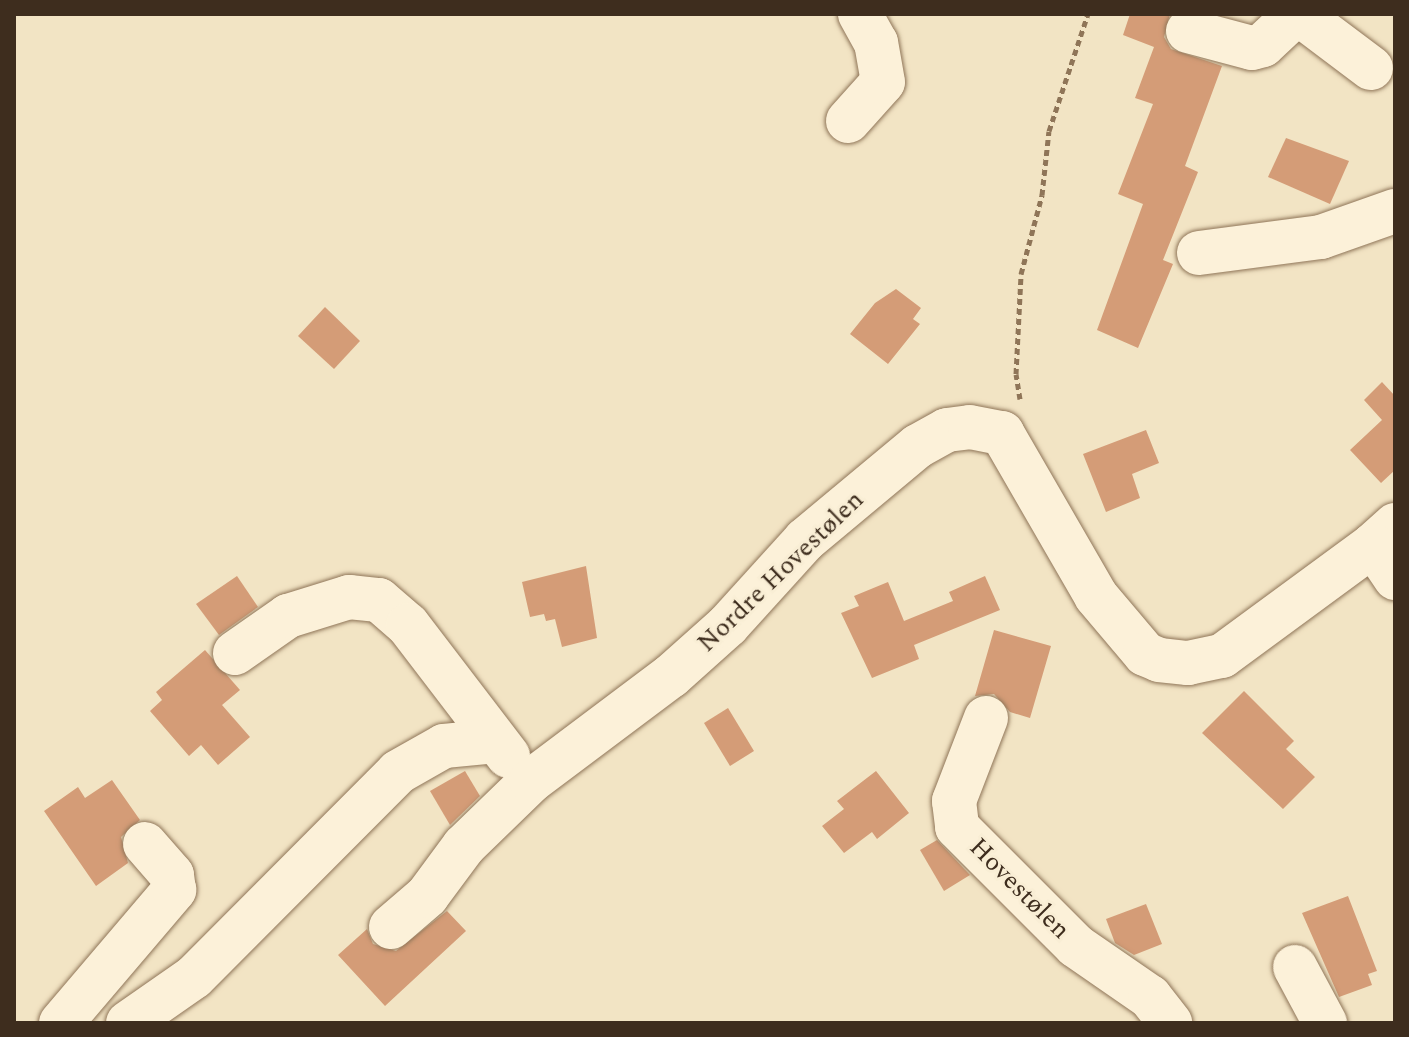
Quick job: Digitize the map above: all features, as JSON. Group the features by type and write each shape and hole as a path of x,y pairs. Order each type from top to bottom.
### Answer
{"lane":[{"path":"848,121 883,82 876,43 860,14"},
{"path":"1188,31 1252,48 1263,45 1297,14 1371,68"},
{"path":"1199,253 1321,237 1395,211"},
{"name":"Nordre Hovestølen","path":"391,927 427,896 464,846 531,781 671,676 728,625 805,540 918,446 947,430 970,427 1002,433 1017,452"},
{"path":"1017,452 1040,505 1096,596 1145,654 1159,660 1188,663 1222,656 1388,549"},
{"path":"235,653 288,616 349,597 379,600 408,625 496,741 531,781"},
{"name":"Hovestølen","path":"986,718 954,801 957,827 998,863 1067,937 1150,997 1170,1023"},
{"path":"128,1023 194,977 398,772 444,746 496,741"},
{"path":"57,1022 174,890 172,875 145,844"},
{"path":"1295,967 1325,1023"}],"path":[{"path":"1017,452 1028,436 1016,374 1021,274 1042,195 1049,131 1088,14"}],"building":[{"path":"1130,14 1170,14 1164,37 1171,49 1222,66 1185,166 1198,172 1163,260 1173,264 1138,348 1097,330 1143,204 1118,194 1153,104 1135,98 1154,47 1123,35"},
{"path":"1286,138 1349,161 1330,204 1268,177"},
{"path":"896,289 921,308 913,319 920,324 888,364 850,334 875,303"},
{"path":"325,307 360,341 334,369 298,336"},
{"path":"1382,382 1395,396 1395,470 1381,483 1350,450 1382,420 1364,400"},
{"path":"1146,430 1159,463 1132,474 1140,498 1106,512 1083,454"},
{"path":"586,566 597,638 562,647 555,619 546,621 544,614 530,617 522,582"},
{"path":"237,576 258,607 219,635 196,604"},
{"path":"985,576 1000,610 914,645 919,659 872,678 841,613 859,606 854,596 888,582 904,621 953,601 949,592"},
{"path":"994,630 1051,646 1030,718 1010,712 994,694 975,696"},
{"path":"205,650 240,690 222,705 250,737 218,765 201,745 189,756 150,711 162,700 156,692"},
{"path":"1244,691 1294,741 1286,749 1315,777 1283,809 1202,733"},
{"path":"728,708 754,751 730,766 704,723"},
{"path":"465,771 480,796 450,825 430,791"},
{"path":"876,771 909,813 877,839 872,832 844,853 822,826 844,809 837,801"},
{"path":"112,780 140,820 121,837 128,863 96,886 44,811 78,787 85,798"},
{"path":"937,840 970,875 944,891 920,850"},
{"path":"1348,896 1377,971 1368,974 1372,985 1339,997 1302,913"},
{"path":"1146,904 1162,944 1134,955 1115,943 1106,919"},
{"path":"447,911 466,931 385,1006 338,955 367,929 373,944 396,951"}]}
